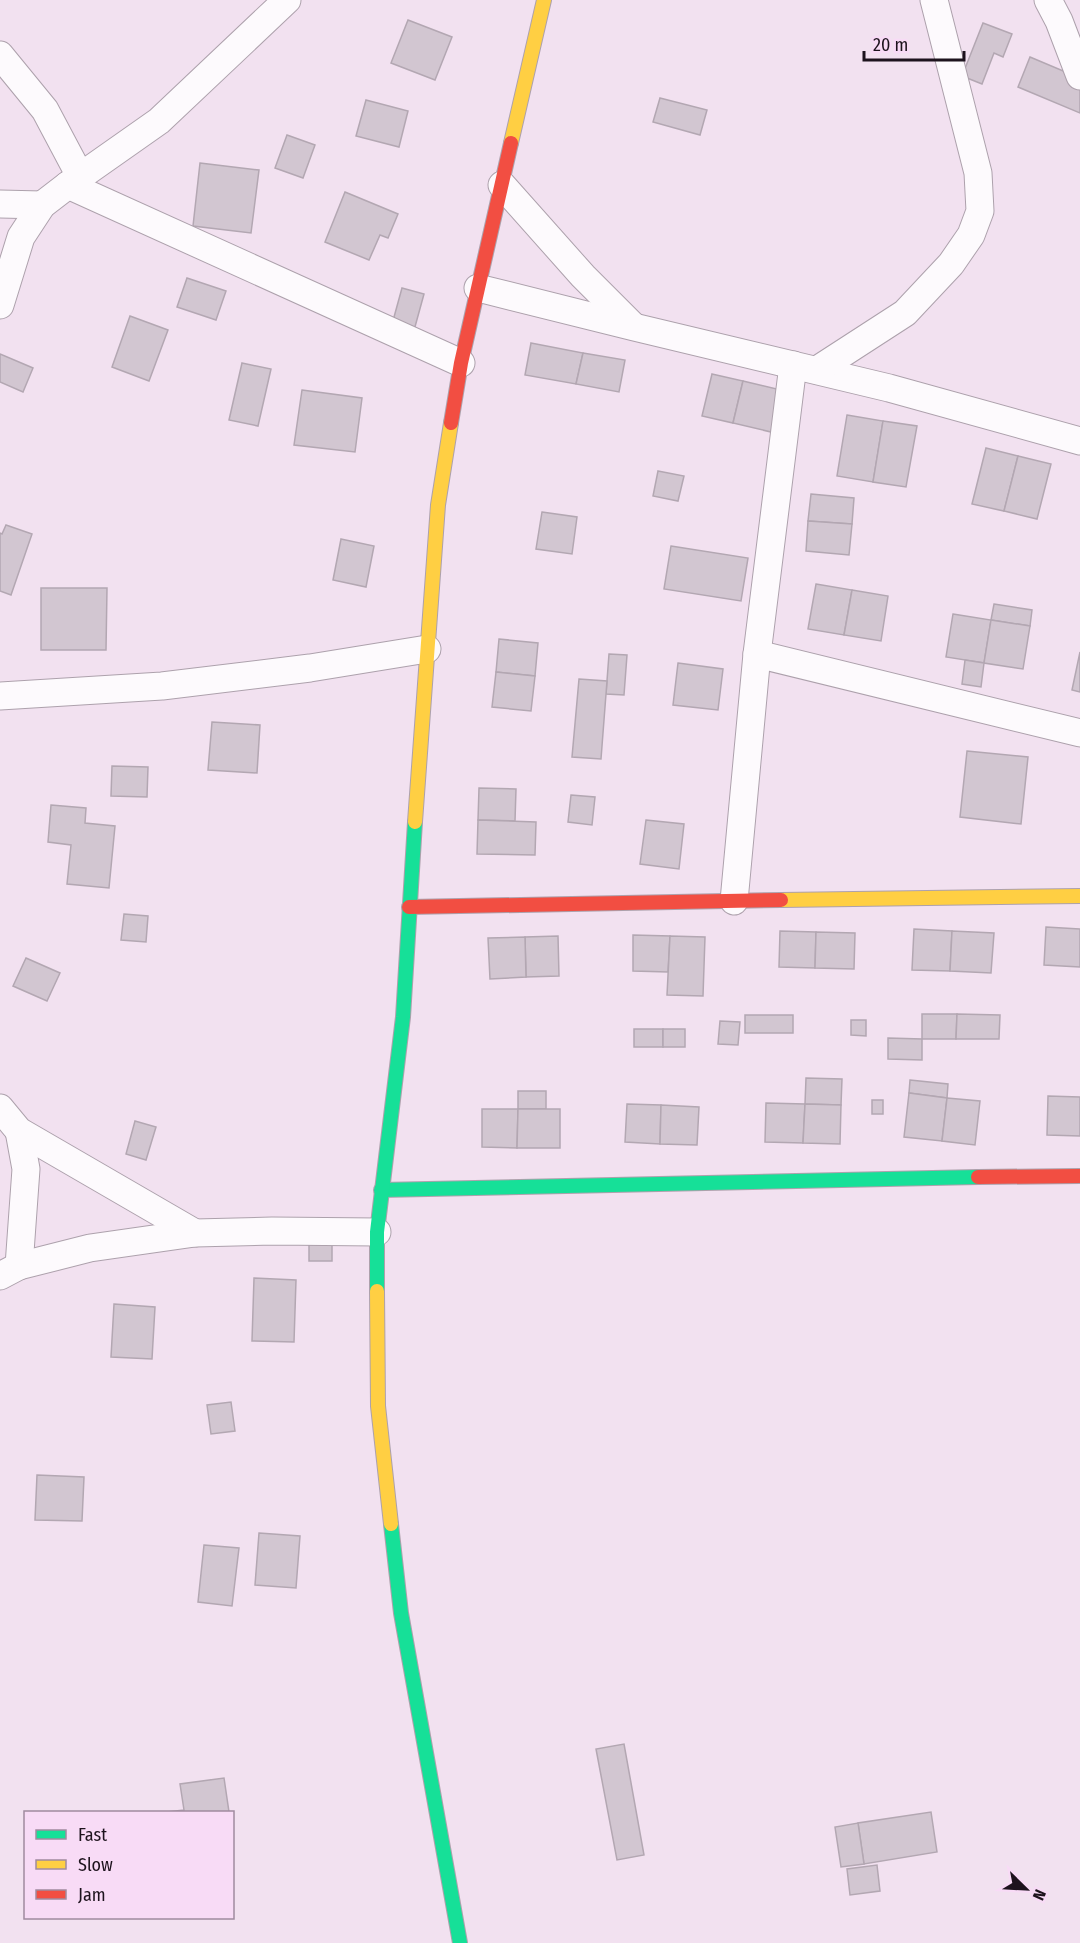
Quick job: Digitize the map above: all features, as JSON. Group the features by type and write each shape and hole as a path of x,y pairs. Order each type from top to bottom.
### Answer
{"street":[{"path":"0,305 21,237 42,205 159,121 287,0"},
{"path":"805,368 905,313 951,264 971,235 980,211 978,173 934,0"},
{"path":"1048,0 1059,21 1080,76"},
{"path":"460,1943 401,1613 378,1407 377,1232 403,1017 438,505 461,363 542,1"},
{"path":"0,56 45,110 74,180 461,363"},
{"path":"502,185 583,276 634,327"},
{"path":"0,204 42,205"},
{"path":"478,288 889,388 1080,441"},
{"path":"734,901 757,654 805,368"},
{"path":"0,696 162,686 310,668 428,649"},
{"path":"757,654 1080,733"},
{"path":"409,907 1080,896"},
{"path":"0,1108 18,1131 195,1233"},
{"path":"18,1131 26,1169 10,1271 90,1248 195,1233 377,1232"},
{"path":"381,1190 1080,1176"}],"building":[{"path":"408,20 452,37 435,80 391,63"},
{"path":"983,23 1012,34 1003,57 994,53 982,84 962,76"},
{"path":"1030,57 1080,78 1080,113 1018,87"},
{"path":"660,98 707,110 700,135 653,122"},
{"path":"366,100 408,111 399,147 356,136"},
{"path":"287,135 315,145 303,178 275,168"},
{"path":"200,163 259,170 251,233 193,226"},
{"path":"345,192 398,214 388,238 380,235 369,260 325,242"},
{"path":"187,278 226,291 216,320 177,307"},
{"path":"402,288 424,294 413,334 391,328"},
{"path":"130,316 168,330 149,381 112,367"},
{"path":"531,343 583,353 576,384 525,375"},
{"path":"583,353 625,360 619,392 576,384"},
{"path":"0,354 33,368 23,392 0,382"},
{"path":"242,363 271,369 258,426 229,420"},
{"path":"712,374 743,381 733,423 702,416"},
{"path":"743,381 781,390 771,432 733,423"},
{"path":"302,390 362,398 355,452 294,445"},
{"path":"847,415 883,421 873,482 837,476"},
{"path":"883,421 917,426 906,487 873,482"},
{"path":"986,448 1018,456 1004,511 972,504"},
{"path":"1018,456 1051,464 1037,519 1004,511"},
{"path":"658,471 684,476 678,501 653,496"},
{"path":"811,494 854,498 852,524 808,521"},
{"path":"542,512 577,517 572,554 536,549"},
{"path":"808,521 852,524 849,555 806,551"},
{"path":"6,525 32,534 11,595 0,591 0,533 2,534"},
{"path":"341,539 374,546 366,587 333,580"},
{"path":"671,546 748,558 741,601 664,589"},
{"path":"816,584 852,590 844,635 808,629"},
{"path":"41,588 107,588 106,650 41,650"},
{"path":"852,590 888,596 881,641 844,635"},
{"path":"994,604 1032,610 1030,626 991,620"},
{"path":"953,614 991,620 984,663 946,657"},
{"path":"991,620 1030,626 1023,669 984,663"},
{"path":"499,639 538,643 535,676 496,672"},
{"path":"1080,652 1080,692 1072,690"},
{"path":"609,654 627,655 624,695 606,694"},
{"path":"965,660 984,663 981,687 962,684"},
{"path":"678,663 723,669 718,710 673,705"},
{"path":"496,672 535,676 531,711 492,707"},
{"path":"579,679 607,681 601,759 572,757"},
{"path":"212,722 260,725 257,773 208,770"},
{"path":"967,751 1028,757 1021,824 960,817"},
{"path":"112,766 148,767 147,797 111,796"},
{"path":"479,788 516,789 515,821 478,820"},
{"path":"571,795 595,797 592,825 568,822"},
{"path":"51,805 86,808 85,823 115,826 109,888 67,884 71,845 48,842"},
{"path":"478,820 536,822 535,855 477,854"},
{"path":"646,820 684,824 679,869 640,864"},
{"path":"124,914 148,916 146,942 121,940"},
{"path":"1046,927 1080,929 1080,967 1044,965"},
{"path":"914,929 952,931 950,971 912,970"},
{"path":"780,931 816,932 815,968 779,967"},
{"path":"952,931 994,933 991,973 950,971"},
{"path":"816,932 855,933 854,969 815,968"},
{"path":"633,935 670,936 668,972 633,971"},
{"path":"558,936 559,976 526,977 525,937"},
{"path":"670,936 705,937 703,996 667,995"},
{"path":"525,937 526,977 490,979 488,938"},
{"path":"26,958 60,973 47,1001 13,986"},
{"path":"922,1014 957,1014 956,1039 922,1039"},
{"path":"957,1014 1000,1015 999,1039 956,1039"},
{"path":"745,1015 793,1015 793,1033 745,1033"},
{"path":"851,1020 866,1020 866,1036 851,1035"},
{"path":"720,1021 740,1022 738,1045 718,1044"},
{"path":"634,1029 663,1029 663,1047 634,1047"},
{"path":"663,1029 685,1029 685,1047 663,1047"},
{"path":"888,1038 922,1039 922,1060 888,1059"},
{"path":"806,1078 842,1079 841,1105 805,1104"},
{"path":"910,1080 948,1084 947,1098 909,1093"},
{"path":"518,1091 546,1091 546,1109 518,1109"},
{"path":"909,1093 947,1098 942,1141 904,1137"},
{"path":"1048,1096 1080,1097 1080,1136 1047,1135"},
{"path":"947,1098 980,1101 975,1145 942,1141"},
{"path":"872,1100 883,1100 883,1114 872,1114"},
{"path":"766,1103 805,1104 803,1143 765,1142"},
{"path":"627,1104 661,1105 660,1144 625,1142"},
{"path":"805,1104 841,1105 840,1144 803,1143"},
{"path":"661,1105 699,1107 697,1145 660,1144"},
{"path":"482,1109 518,1109 517,1148 482,1147"},
{"path":"518,1109 560,1109 560,1148 517,1148"},
{"path":"135,1121 156,1127 146,1160 126,1154"},
{"path":"309,1242 332,1242 332,1261 309,1261"},
{"path":"254,1278 296,1280 294,1342 252,1341"},
{"path":"114,1304 155,1307 152,1359 111,1357"},
{"path":"231,1402 235,1431 211,1434 207,1405"},
{"path":"37,1475 84,1477 82,1521 35,1520"},
{"path":"259,1533 300,1536 296,1588 255,1585"},
{"path":"204,1545 239,1548 232,1606 198,1602"},
{"path":"624,1744 644,1855 617,1860 596,1749"},
{"path":"224,1778 229,1811 176,1811 184,1810 180,1784"},
{"path":"931,1812 937,1852 864,1864 858,1823"},
{"path":"858,1823 864,1864 841,1867 835,1827"},
{"path":"877,1865 880,1891 850,1895 847,1869"}],"traffic: fast":[{"path":"377,1291 377,1232 403,1017 415,822"},
{"path":"381,1190 978,1177"},
{"path":"391,1524 401,1613 460,1943"}],"traffic: slow":[{"path":"511,143 544,0"},
{"path":"415,822 438,505 451,423"},
{"path":"781,900 1080,896"},
{"path":"377,1291 378,1406 391,1524"}],"traffic: jam":[{"path":"451,423 461,363 511,143"},
{"path":"409,907 781,900"},
{"path":"978,1177 1080,1176"}]}
